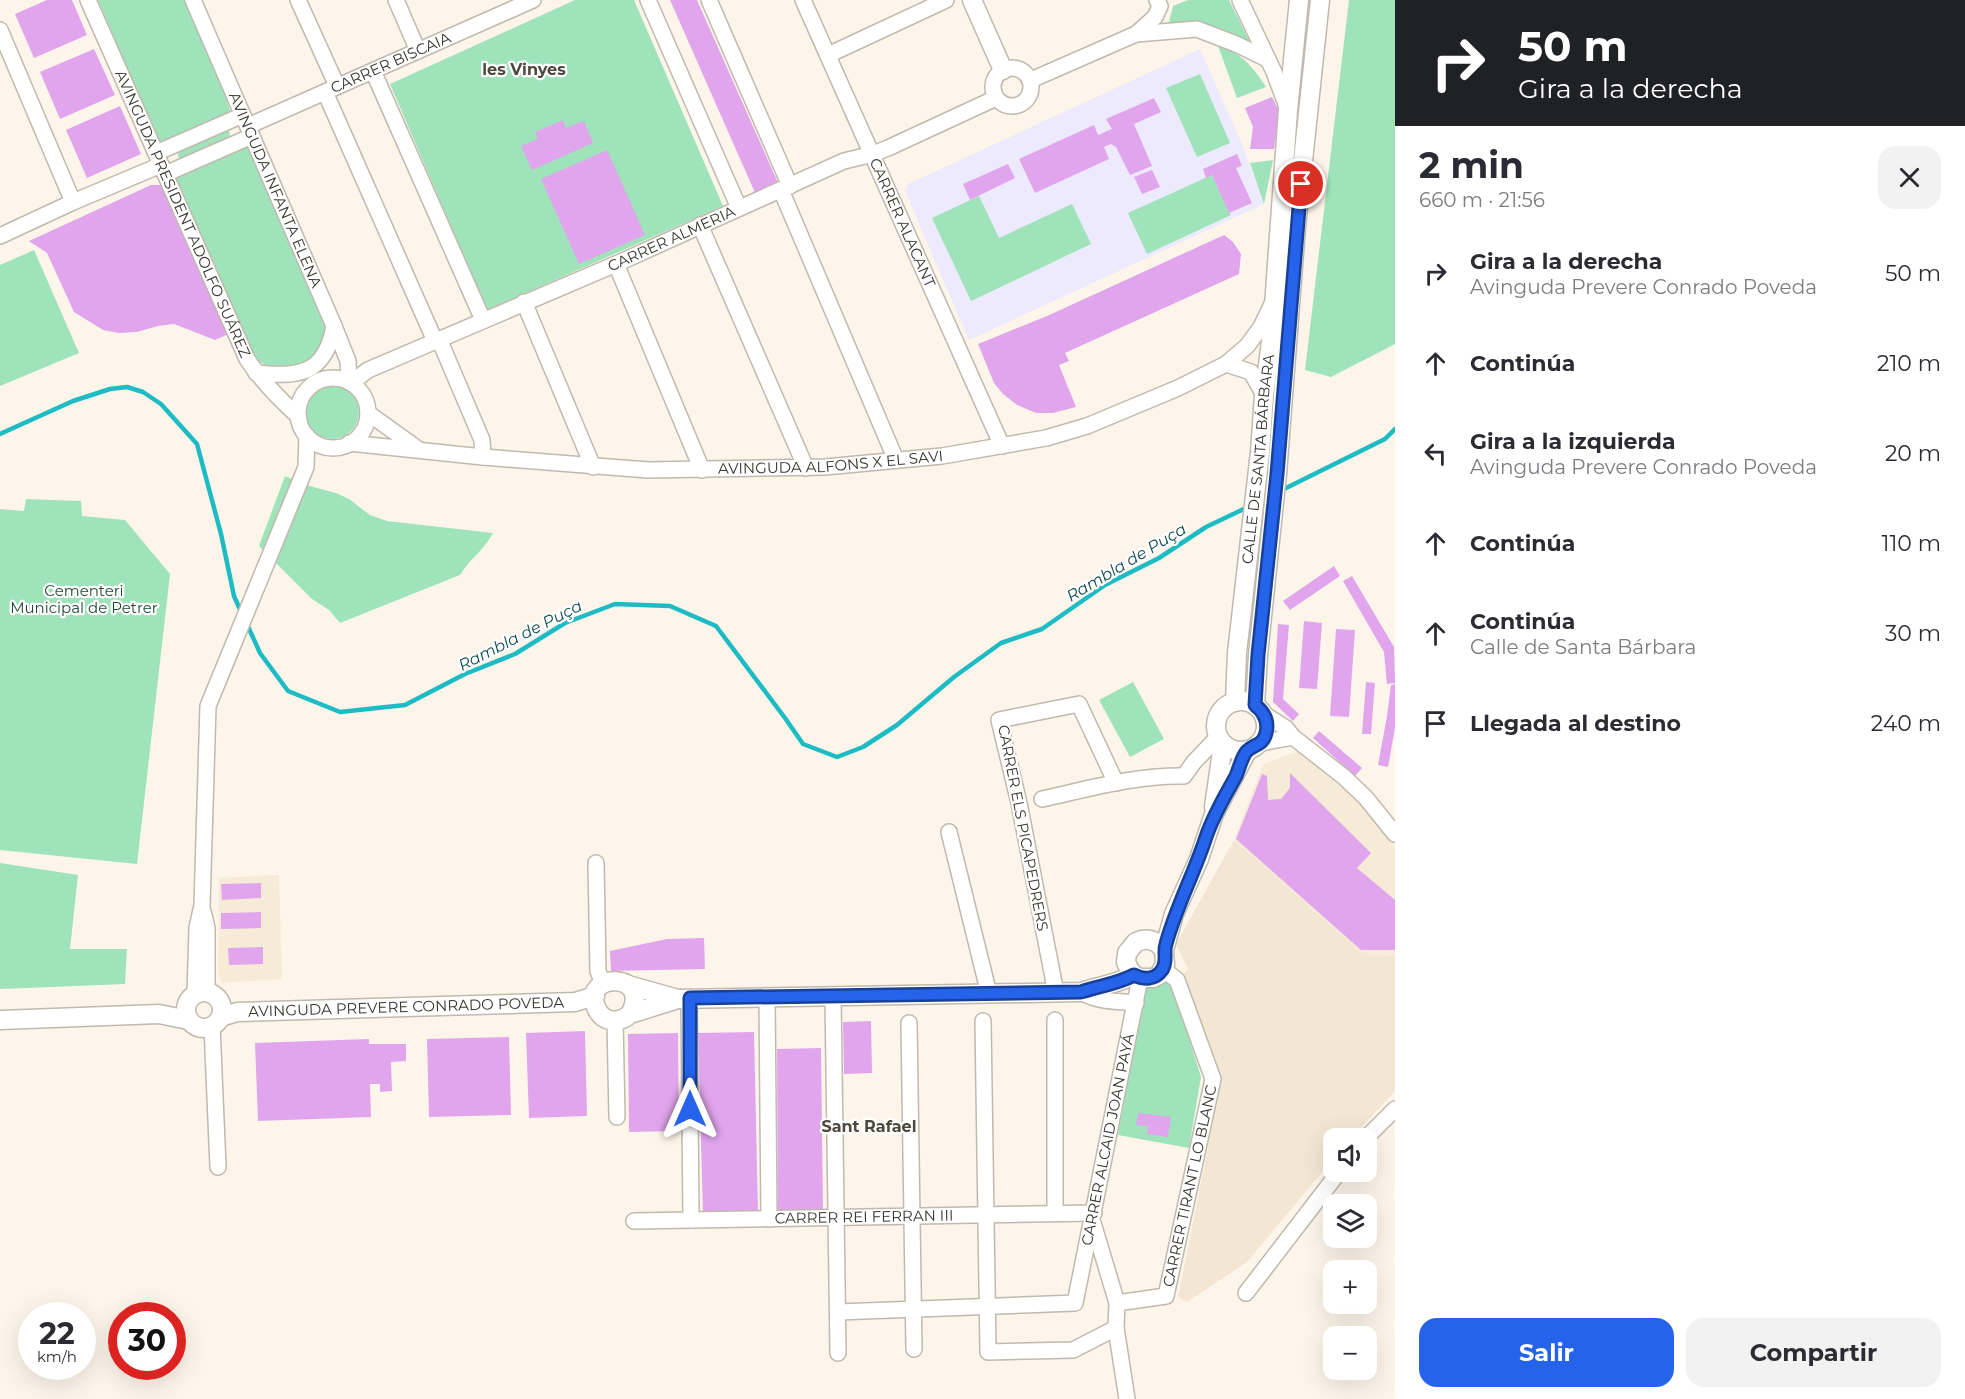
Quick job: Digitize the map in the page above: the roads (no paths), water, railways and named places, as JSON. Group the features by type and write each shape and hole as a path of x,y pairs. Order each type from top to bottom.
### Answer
{"street":[{"name":"AVINGUDA PRESIDENT ADOLFO SUÁREZ","path":"88,0 247,359 256,373 298,416"},
{"name":"AVINGUDA INFANTA ELENA","path":"193,0 334,326 348,361 350,382"},
{"path":"298,0 331,89 437,340 482,440 483,457"},
{"path":"396,0 418,51"},
{"path":"494,0 500,15"},
{"name":"CARRER BISCAIA","path":"248,125 533,0"},
{"path":"648,0 739,208"},
{"path":"709,0 896,460"},
{"name":"CARRER ALACANT","path":"803,0 1002,446"},
{"path":"828,55 946,0"},
{"path":"972,0 1003,70"},
{"path":"1240,0 1288,110"},
{"name":"CALLE DE SANTA BÁRBARA","path":"1235,702 1237,653 1274,300 1288,110 1299,0"},
{"name":"CALLE DE SANTA BÁRBARA","path":"1259,710 1258,655 1277,474 1296,227 1320,0"},
{"path":"1137,34 1155,17 1159,3"},
{"path":"1031,80 1137,34 1197,29 1267,59"},
{"path":"0,30 73,202"},
{"path":"1016,68 1022,70 1031,80 1030,96 1025,103 1009,106 1001,104 996,98 993,82 1003,70 1016,68"},
{"path":"373,71 483,320"},
{"name":"CARRER ALMERIA","path":"350,382 368,370 616,264 844,161 873,154 996,98"},
{"path":"160,164 248,125"},
{"path":"0,236 248,125"},
{"path":"700,225 806,468"},
{"path":"616,264 702,470"},
{"name":"AVINGUDA ALFONS X EL SAVI","path":"349,443 593,467 648,470 806,468 942,456 1046,438 1087,426 1178,388 1226,364 1247,346 1261,327 1274,300"},
{"path":"524,302 593,467"},
{"path":"256,373 298,374 311,368 326,351 332,339 334,326"},
{"path":"348,361 368,370"},
{"path":"1226,364 1251,372 1264,395"},
{"path":"328,378 339,378 350,382 360,391 366,402 368,413 363,431 349,443 338,447 327,447 316,443 301,427 298,416 302,396 309,387 328,378"},
{"path":"368,413 421,451"},
{"path":"218,1167 208,1014 207,927 202,905 208,706 306,466 307,436"},
{"path":"306,466 327,447"},
{"path":"1214,814 1221,740 1216,726 1218,716 1225,707 1235,702 1245,701 1286,728 1293,737 1351,784 1366,798 1395,834"},
{"name":"CARRER ELS PICAPEDRERS","path":"1056,993 1019,803 999,720 1079,705 1116,783"},
{"path":"1157,945 1199,859 1214,814 1254,747 1266,732 1266,720 1259,710"},
{"path":"1221,740 1237,751 1293,737"},
{"path":"1042,799 1116,783 1184,776 1194,762 1221,740"},
{"path":"949,832 989,994"},
{"path":"596,862 598,996 604,1018 622,1017 684,998"},
{"path":"598,996 613,980 684,998 1056,993 1088,990 1134,972 1153,978 1163,969 1166,960 1157,945 1140,940 1132,945 1127,953 1134,972"},
{"name":"CARRER TIRANT LO BLANC","path":"1117,1303 1166,1296 1213,1078 1177,980 1163,969"},
{"name":"CARRER ALCAID JOAN PAYÁ","path":"987,1306 1076,1303 1136,1003 1134,972"},
{"path":"617,1118 622,1017 634,1007 635,999 628,985"},
{"path":"1088,990 1090,997 1136,1003"},
{"name":"AVINGUDA PREVERE CONRADO POVEDA","path":"0,1020 575,1002 598,996"},
{"path":"834,996 838,1353"},
{"path":"767,997 769,1219"},
{"path":"684,998 691,1220"},
{"path":"1055,1020 1055,1213"},
{"path":"982,1021 988,1352 1073,1350 1116,1328"},
{"path":"909,1023 914,1349"},
{"path":"1376,1128 1395,1109"},
{"path":"1246,1293 1331,1182"},
{"name":"CARRER REI FERRAN III","path":"634,1221 1055,1213 1093,1216"},
{"path":"1093,1216 1117,1303 1116,1328 1127,1399"},
{"path":"838,1312 987,1306"}],"waterway":[{"name":"Rambla de Puça","path":"0,434 73,401 110,389 127,387 143,392 161,404 197,444 221,534 234,596 242,614"},
{"name":"Rambla de Puça","path":"1280,491 1385,439 1395,429"},
{"name":"Rambla de Puça","path":"246,622 260,653 288,691 340,712 405,705 465,674 515,654 565,623 615,604 670,606 716,626 803,744 837,757 863,747 897,725 954,677 1001,643 1042,629 1105,585 1159,558 1206,527 1248,507"}],"district":[{"name":"les Vinyes","path":"524,69"},
{"name":"Sant Rafael","path":"869,1126"}],"park label":[{"name":"Cementeri Municipal de Petrer","path":"84,600"}]}
